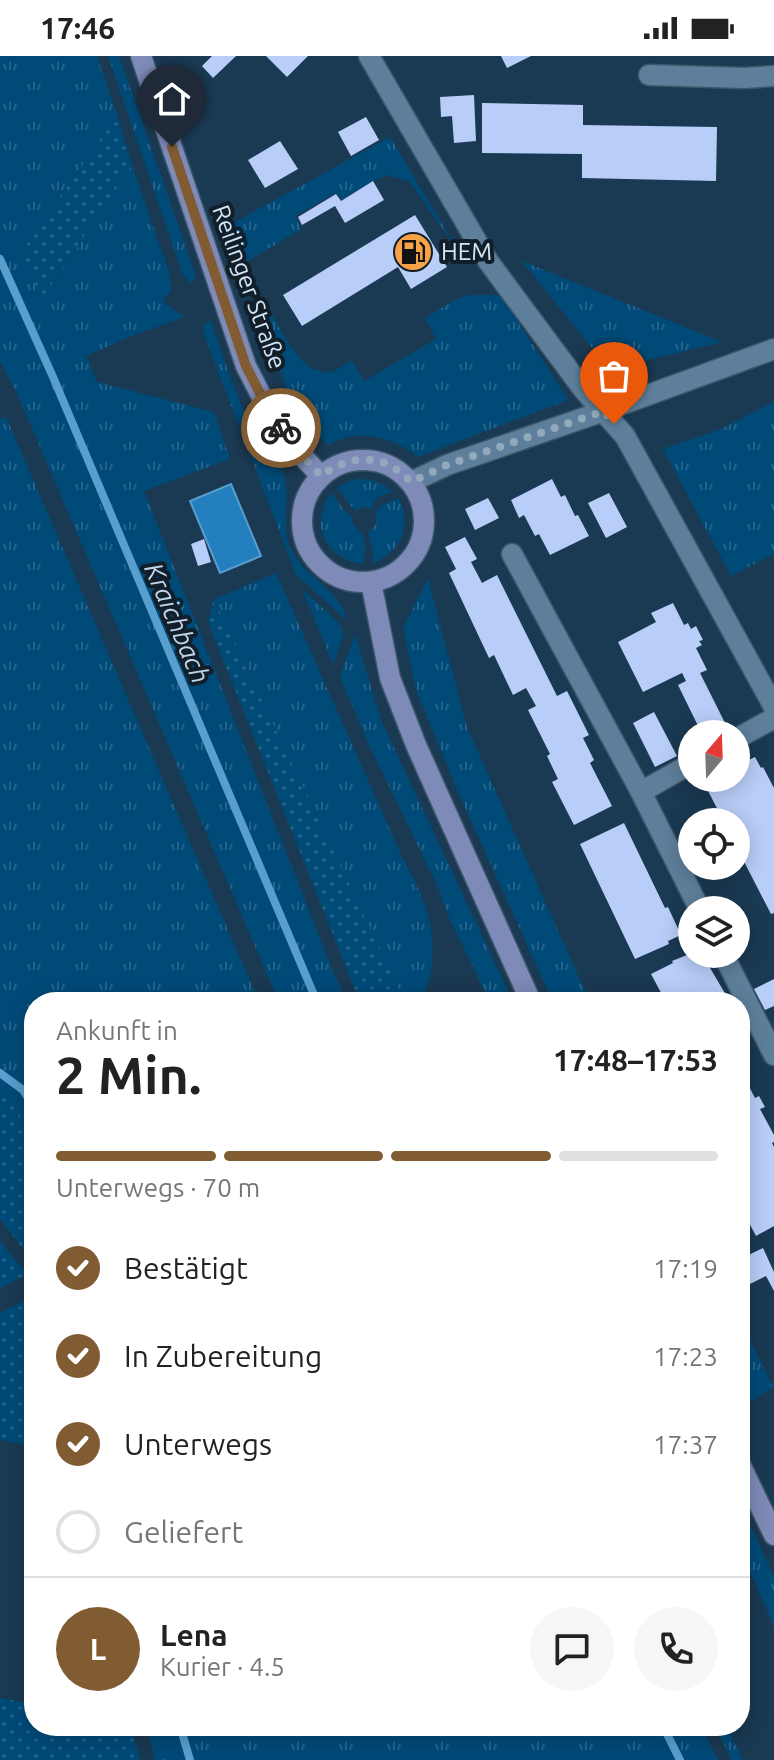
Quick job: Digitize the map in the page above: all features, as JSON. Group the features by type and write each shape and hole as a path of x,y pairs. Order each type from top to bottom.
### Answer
{"main road":[{"name":"Reilinger Straße","path":"141,56 246,366 268,409 294,447 321,476"},
{"path":"367,459 392,466 411,482 420,497 424,530 420,546 398,572 371,582 355,582 340,578 315,560 302,532 301,517 304,502 321,476 342,463 367,459"},
{"path":"371,582 390,678 416,745 527,992"},
{"path":"750,1485 774,1535"}],"street":[{"path":"369,56 488,261 583,389 625,436 774,707"},
{"path":"649,75 774,76"},
{"path":"411,482 447,465 774,349"},
{"path":"512,554 641,792 693,896"},
{"path":"750,731 774,718"},
{"path":"641,792 678,771"},
{"path":"730,968 743,992"},
{"path":"750,1006 773,1051"}],"green space":[{"path":"0,56 97,56 117,115 19,256 43,298 132,165 169,272 171,290 163,302 185,317 86,356 97,382 214,412 230,459 144,491 342,992 275,992 15,389 0,362"},
{"path":"108,56 119,56 196,276 191,283 183,275"},
{"path":"117,115 132,165 42,299 19,256"},
{"path":"390,137 460,254 410,182 388,175 341,200 336,193 295,216 301,229 238,267 224,228"},
{"path":"522,261 722,342 618,367 604,363"},
{"path":"468,295 501,295 568,400 418,457 378,437 361,435 328,445 296,414 259,314 262,308 270,312 294,350 310,367 329,372 352,360 364,381 436,339 425,318"},
{"path":"208,321 211,321 243,408 276,458 284,476 286,532 291,549 337,600 347,620 296,575 203,332"},
{"path":"774,402 774,554 731,576 663,449 721,429"},
{"path":"6,417 255,992 24,992 24,1089 0,1063 0,419"},
{"path":"360,479 378,482 393,492 377,497 371,509 363,507 356,511 336,488"},
{"path":"331,493 352,516 364,538 363,564 339,555 324,539 321,517"},
{"path":"398,498 404,518 402,536 391,552 373,563 368,532 376,524 375,514 380,506"},
{"path":"276,573 427,912 433,956 424,992 400,992 214,599"},
{"path":"428,578 466,725 586,992 548,992 459,794 416,690 403,628"},
{"path":"302,589 338,622 344,635 333,664"},
{"path":"214,599 400,992 356,992 208,622"},
{"path":"355,635 381,720 508,992 485,992 340,677"},
{"path":"0,1063 24,1089 24,1124 23,1121 0,1080"},
{"path":"0,1080 24,1124 24,1250 0,1219"},
{"path":"0,1241 24,1270 24,1276 0,1288"},
{"path":"24,1301 24,1444 0,1440 0,1313"},
{"path":"750,1340 773,1387 750,1400"},
{"path":"750,1524 774,1577 774,1626 750,1572"},
{"path":"0,1698 24,1702 24,1736 134,1736 140,1760 0,1760"},
{"path":"149,1736 176,1736 180,1760 155,1760"},
{"path":"176,1736 706,1736 718,1760 180,1760"},
{"path":"720,1736 731,1736 743,1760 732,1760"}],"shaded area":[{"path":"231,484 261,556 220,573 190,501"}],"building":[{"path":"212,56 236,56 213,78 202,66"},
{"path":"266,56 308,56 287,77"},
{"path":"501,56 531,56 507,68"},
{"path":"474,95 476,141 454,143 452,116 441,117 440,97"},
{"path":"482,103 583,105 583,125 717,127 716,181 582,178 582,154 482,153"},
{"path":"366,117 379,140 351,156 338,132"},
{"path":"280,141 298,169 265,188 248,160"},
{"path":"373,181 384,200 345,223 335,206 302,225 298,217 336,194 341,201"},
{"path":"415,215 447,267 411,289 398,267 302,326 283,295"},
{"path":"552,479 589,536 550,555 524,515 519,518 511,500"},
{"path":"609,493 627,527 606,538 588,503"},
{"path":"488,498 499,518 475,530 465,509"},
{"path":"465,537 477,559 471,562 482,583 497,575 557,696 567,691 589,735 583,738 594,760 590,763 612,806 574,825 552,782 558,779 547,756 550,754 528,710 536,706 526,688 513,695 494,655 489,658 449,573 456,569 445,547"},
{"path":"204,539 211,562 198,566 191,544"},
{"path":"673,603 684,625 688,623 691,629 696,626 703,640 699,641 702,645 696,648 707,670 700,673 724,720 695,720 678,685 686,681 682,673 643,692 618,642 656,622 651,613"},
{"path":"654,712 677,756 655,767 633,723"},
{"path":"755,757 774,788 774,913 771,914 750,873 750,808 717,808 709,792 750,792 750,759"},
{"path":"624,823 665,908 668,907 678,929 678,936 668,941 669,944 635,959 580,844"},
{"path":"678,959 678,968 710,968 724,992 661,992 651,974"},
{"path":"774,979 774,1006 765,1010 754,989"},
{"path":"750,1088 765,1107 760,1109 774,1135 774,1226 756,1236 750,1225"},
{"path":"763,1248 774,1272 774,1291 766,1276 750,1284 750,1254"}],"waterway":[{"name":"Kraichbach","path":"0,259 53,377 313,992"},
{"path":"0,1073 24,1092"},
{"path":"183,1736 190,1760"},
{"name":"Kraichbach","path":"668,1736 680,1760"}],"way so far":[{"path":"281,428 321,476 342,463 367,459 392,466 411,482 447,465 604,411 614,424"}],"place":[{"name":"HEM","path":"413,252"}],"route":[{"path":"172,147 246,366 281,428"}]}
